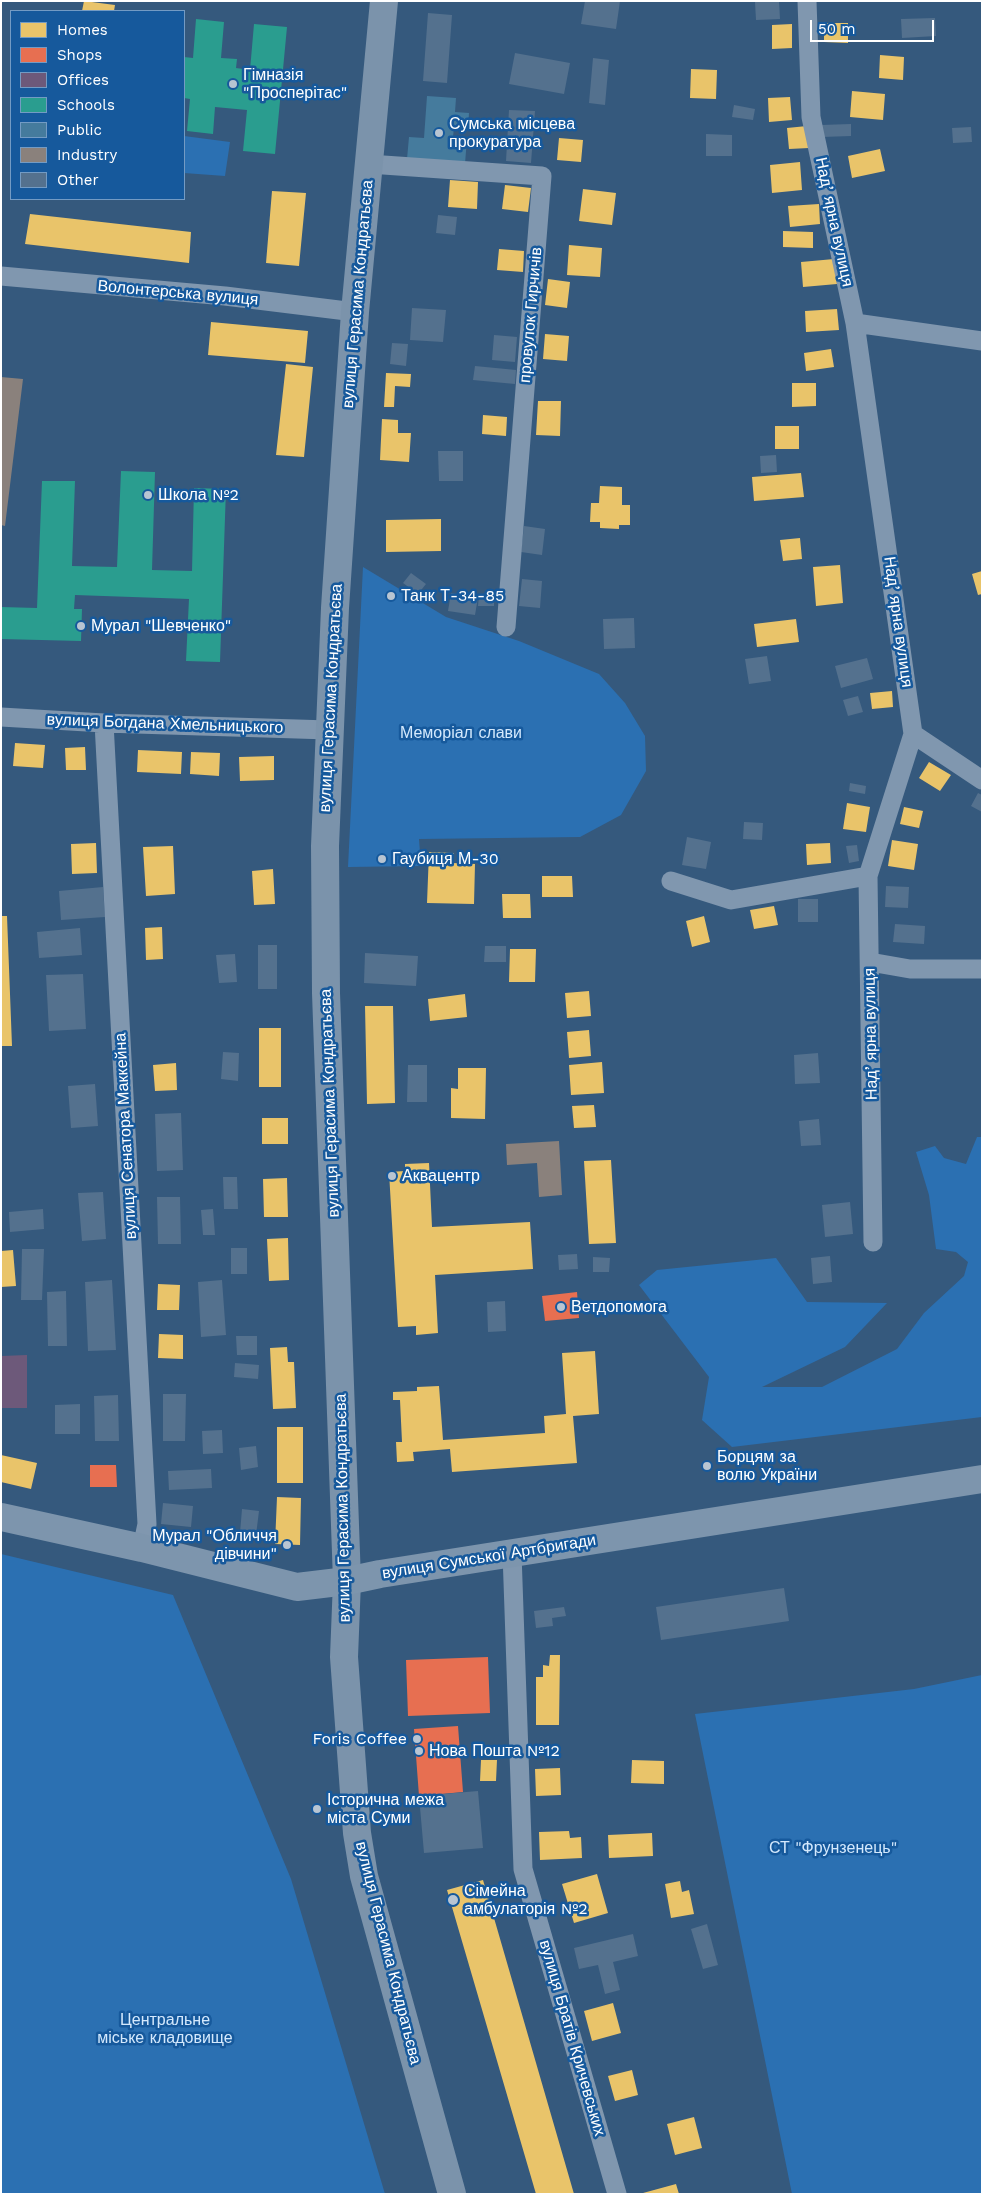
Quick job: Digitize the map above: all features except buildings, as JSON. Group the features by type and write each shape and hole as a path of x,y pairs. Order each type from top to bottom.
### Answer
{"main road":[{"name":"вулиця Сумської Артбригади","path":"1,1517 142,1548 297,1587 347,1581 380,1574 982,1479"}],"street":[{"name":"вулиця Герасима Кондратьєва","path":"384,1 355,312 335,608 324,846 326,993 347,1581 344,1657 360,1850 364,1876 452,2194"},
{"name":"Надʼярна вулиця","path":"807,1 811,117 855,323 914,734 868,876 873,1242"},
{"name":"провулок Гирчичів","path":"369,164 542,176 506,627"},
{"name":"Волонтерська вулиця","path":"1,276 225,296 355,312"},
{"path":"855,323 982,341"},
{"name":"вулиця Богдана Хмельницького","path":"1,717 104,724 329,730"},
{"name":"вулиця Сенатора Маккейна","path":"104,724 147,1524 142,1548"},
{"path":"914,734 982,780"},
{"path":"671,881 731,900 868,876"},
{"path":"870,962 910,969 982,969"},
{"name":"вулиця Братів Кричевських","path":"512,1553 524,1869 618,2194"}],"green space":[{"path":"185,136 230,142 225,176 185,173"},
{"name":"Меморіал слави","path":"363,567 446,617 519,641 599,674 625,703 645,736 646,771 621,815 580,837 419,839 421,866 348,867"},
{"path":"977,1137 982,1137 982,1417 732,1447 702,1420 709,1377 639,1285 657,1270 776,1258 807,1302 887,1303 845,1347 762,1387 822,1387 897,1349 924,1313 964,1276 968,1262 956,1252 936,1249 929,1195 916,1152 935,1146 944,1158 966,1164"},
{"name":"Центральне міське кладовище","path":"1,1554 173,1595 291,1879 385,2194 1,2194"},
{"name":"СТ \"Фрунзенець\"","path":"982,1675 982,2194 792,2194 695,1714 914,1689"}],"place":[{"name":"Гімназія \"Просперітас\"","path":"233,84"},
{"name":"Сумська місцева прокуратура","path":"439,133"},
{"name":"Школа №2","path":"148,495"},
{"name":"Танк Т-34-85","path":"391,596"},
{"name":"Мурал \"Шевченко\"","path":"81,626"},
{"name":"Гаубиця М-30","path":"382,859"},
{"name":"Аквацентр","path":"392,1176"},
{"name":"Ветдопомога","path":"561,1307"},
{"name":"Борцям за волю України","path":"707,1466"},
{"name":"Мурал \"Обличчя дівчини\"","path":"287,1545"},
{"name":"Foris Coffee","path":"417,1739"},
{"name":"Нова Пошта №12","path":"419,1751"},
{"name":"Історична межа міста Суми","path":"317,1809"},
{"name":"Сімейна амбулаторія №2","path":"453,1900"}]}
